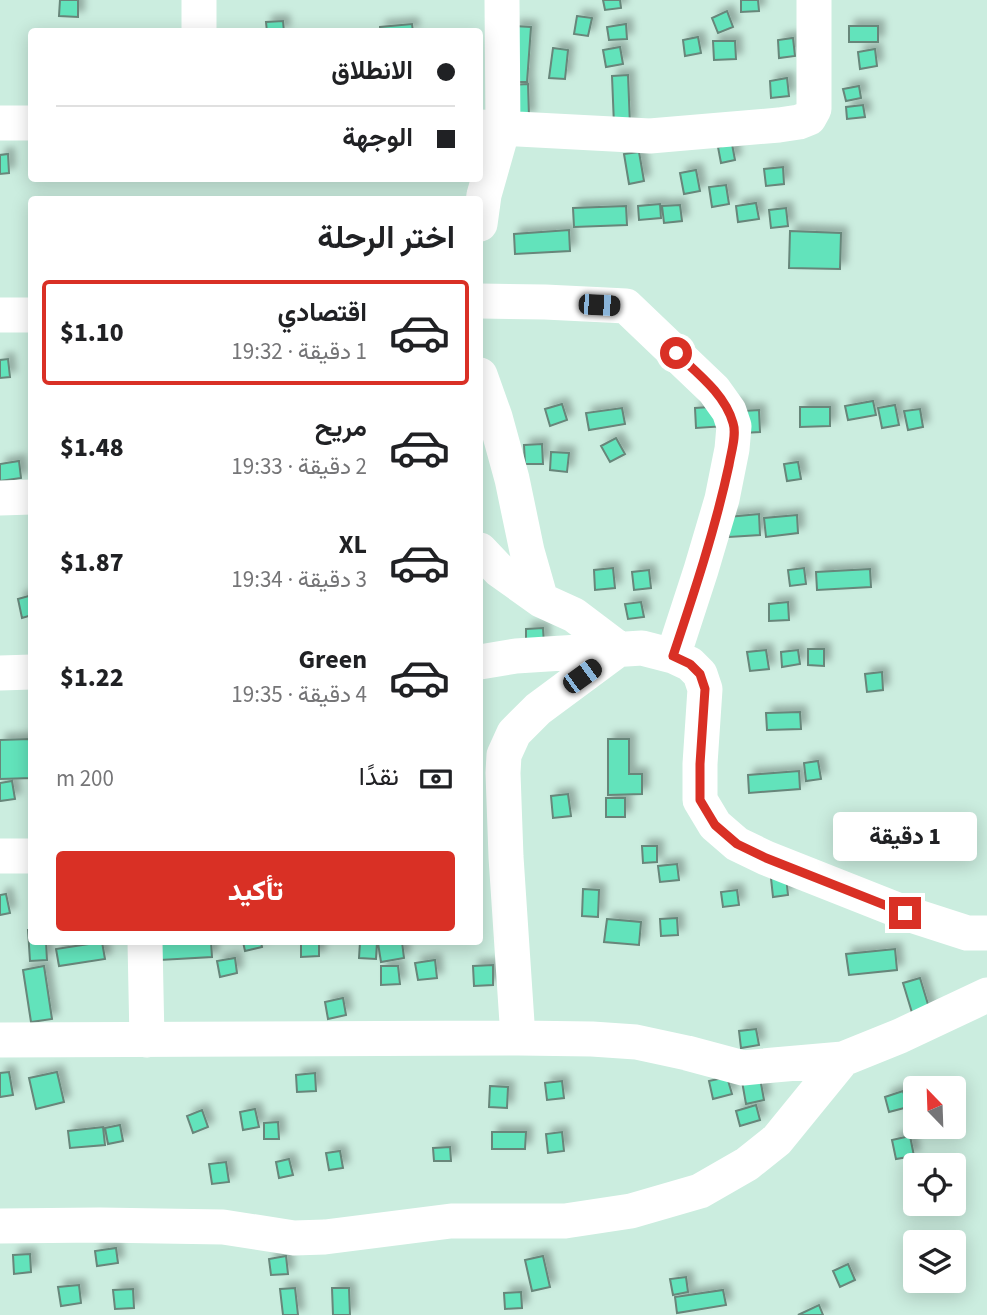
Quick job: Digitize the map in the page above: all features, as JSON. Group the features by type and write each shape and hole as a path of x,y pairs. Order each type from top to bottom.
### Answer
{"street":[{"path":"198,28 199,0"},
{"path":"483,202 502,0"},
{"path":"491,127 650,136 799,122 809,118 814,109 814,0"},
{"path":"0,123 28,123"},
{"path":"483,301 626,306 714,390 729,411 734,426 722,499 673,656"},
{"path":"0,316 28,315"},
{"path":"483,383 509,467 527,551 541,600"},
{"path":"0,498 28,498"},
{"path":"483,553 499,570 541,600 574,615 619,649"},
{"path":"483,662 516,656 642,648 673,656 690,664 700,674 705,689 700,800 715,825 737,844 766,858 905,913 967,933 987,933"},
{"path":"519,1038 493,857 504,755 514,733 538,709 619,649"},
{"path":"0,673 28,672"},
{"path":"0,856 28,856"},
{"path":"145,945 147,1040"},
{"path":"0,1040 592,1039 636,1042 743,1068 843,1059 900,1036 987,995"},
{"path":"0,1226 223,1227 293,1238 325,1237 451,1221 565,1221 631,1211 700,1191 747,1164 777,1140 843,1059"}],"building":[{"path":"60,0 78,0 78,17 59,16"},
{"path":"603,0 620,0 621,8 605,10"},
{"path":"741,0 758,0 759,11 741,12"},
{"path":"727,11 733,27 718,33 712,18"},
{"path":"577,16 592,18 588,36 574,34"},
{"path":"283,21 284,28 267,28 266,22"},
{"path":"412,24 412,28 380,28"},
{"path":"626,24 627,39 609,40 607,27"},
{"path":"514,26 531,27 527,82 512,82"},
{"path":"849,26 878,26 878,42 849,42"},
{"path":"698,37 701,53 685,56 683,40"},
{"path":"793,38 795,56 779,58 778,40"},
{"path":"713,41 735,41 736,59 714,60"},
{"path":"620,47 623,64 606,67 603,50"},
{"path":"553,48 568,50 565,79 549,78"},
{"path":"875,49 877,66 860,69 858,52"},
{"path":"628,75 630,125 614,125 612,76"},
{"path":"787,78 789,96 771,98 770,81"},
{"path":"528,84 529,117 512,117 511,85"},
{"path":"859,86 861,98 846,101 843,89"},
{"path":"863,105 865,117 847,119 846,107"},
{"path":"732,144 735,160 721,163 718,147"},
{"path":"639,152 644,181 629,184 624,154"},
{"path":"8,154 9,173 0,174 0,155"},
{"path":"783,167 784,184 766,186 764,169"},
{"path":"696,170 700,191 684,194 680,173"},
{"path":"726,185 729,204 712,207 709,187"},
{"path":"756,203 759,219 738,222 736,206"},
{"path":"660,204 661,218 639,220 638,206"},
{"path":"680,205 682,221 664,223 662,206"},
{"path":"626,206 627,225 574,227 573,208"},
{"path":"786,208 788,226 771,228 769,210"},
{"path":"569,230 570,251 515,254 514,234"},
{"path":"790,231 841,233 840,269 789,268"},
{"path":"8,359 10,377 0,378 0,360"},
{"path":"873,401 876,415 848,420 845,406"},
{"path":"562,404 567,420 550,426 545,409"},
{"path":"740,405 741,425 696,428 695,408"},
{"path":"895,405 899,425 882,428 878,408"},
{"path":"800,407 830,407 830,426 800,427"},
{"path":"622,408 625,424 589,430 586,413"},
{"path":"920,409 923,427 908,430 904,411"},
{"path":"759,410 760,432 743,433 743,411"},
{"path":"616,438 625,454 610,462 601,446"},
{"path":"542,444 543,464 525,464 524,445"},
{"path":"551,452 569,453 567,472 550,470"},
{"path":"19,461 21,478 0,481 0,464"},
{"path":"798,462 801,479 787,481 784,464"},
{"path":"759,514 760,535 729,537 728,517"},
{"path":"797,515 798,533 766,537 764,518"},
{"path":"613,568 615,588 595,590 594,570"},
{"path":"804,568 806,584 790,586 788,570"},
{"path":"870,569 871,587 817,590 816,572"},
{"path":"649,570 651,588 634,590 632,572"},
{"path":"28,596 28,616 22,618 18,599"},
{"path":"641,602 644,617 628,619 625,604"},
{"path":"788,602 789,620 769,621 769,604"},
{"path":"543,628 544,644 526,645 526,629"},
{"path":"808,649 824,649 824,666 808,665"},
{"path":"766,650 769,669 750,671 747,652"},
{"path":"798,650 800,664 782,667 781,652"},
{"path":"882,672 883,690 867,692 865,674"},
{"path":"800,712 801,729 767,730 766,713"},
{"path":"28,739 28,778 0,779 0,740"},
{"path":"608,739 629,739 629,774 642,774 642,794 608,795"},
{"path":"818,761 821,779 806,781 804,763"},
{"path":"799,771 800,789 749,793 748,775"},
{"path":"12,781 15,799 0,801 0,783"},
{"path":"568,794 571,816 553,818 551,796"},
{"path":"606,798 625,798 625,817 606,817"},
{"path":"642,846 657,846 657,862 643,863"},
{"path":"677,864 679,880 660,882 658,866"},
{"path":"786,877 788,895 773,897 771,878"},
{"path":"583,889 599,890 598,917 582,916"},
{"path":"737,890 739,905 723,907 721,892"},
{"path":"6,894 10,913 0,915 0,895"},
{"path":"677,918 678,935 661,936 660,919"},
{"path":"607,919 641,922 639,945 604,942"},
{"path":"29,945 46,945 47,960 30,961"},
{"path":"103,945 105,959 59,966 56,949"},
{"path":"159,945 211,945 212,957 160,960"},
{"path":"244,945 262,945 262,947 245,951"},
{"path":"301,945 319,945 319,956 301,957"},
{"path":"360,945 377,945 376,959 359,958"},
{"path":"378,945 402,945 404,958 381,962"},
{"path":"895,949 897,970 849,975 846,954"},
{"path":"235,958 237,973 220,977 217,961"},
{"path":"435,960 437,978 418,980 415,963"},
{"path":"493,965 493,985 474,986 473,966"},
{"path":"44,966 52,1019 31,1022 23,970"},
{"path":"381,966 398,966 400,984 381,985"},
{"path":"920,978 930,1011 913,1016 903,983"},
{"path":"343,998 346,1015 328,1019 325,1002"},
{"path":"756,1029 759,1045 741,1048 739,1031"},
{"path":"758,1067 764,1100 746,1104 740,1070"},
{"path":"9,1072 13,1095 0,1097 0,1073"},
{"path":"57,1072 64,1102 36,1109 29,1078"},
{"path":"315,1073 316,1091 297,1092 296,1075"},
{"path":"727,1077 732,1094 713,1099 709,1081"},
{"path":"562,1081 564,1098 547,1100 545,1083"},
{"path":"490,1086 508,1087 507,1108 489,1107"},
{"path":"903,1091 903,1108 889,1112 885,1097"},
{"path":"756,1105 760,1120 740,1126 736,1111"},
{"path":"255,1109 259,1127 243,1130 240,1112"},
{"path":"202,1110 208,1127 193,1133 187,1116"},
{"path":"278,1122 279,1139 264,1139 264,1123"},
{"path":"120,1125 123,1141 108,1144 105,1128"},
{"path":"103,1127 105,1145 70,1148 68,1131"},
{"path":"492,1132 526,1132 525,1149 492,1149"},
{"path":"562,1132 564,1151 548,1153 546,1134"},
{"path":"911,1139 913,1153 903,1153 903,1158 896,1159 892,1140"},
{"path":"450,1147 451,1161 434,1161 433,1148"},
{"path":"340,1151 343,1168 329,1170 326,1153"},
{"path":"289,1159 293,1175 279,1178 276,1162"},
{"path":"226,1162 229,1182 212,1184 209,1164"},
{"path":"116,1248 118,1263 97,1266 95,1251"},
{"path":"30,1254 31,1272 14,1274 13,1255"},
{"path":"286,1256 288,1274 271,1275 269,1259"},
{"path":"543,1256 550,1287 532,1291 525,1260"},
{"path":"848,1264 855,1280 840,1287 833,1271"},
{"path":"686,1277 688,1292 673,1295 670,1279"},
{"path":"79,1285 81,1303 61,1306 58,1287"},
{"path":"295,1288 298,1315 283,1315 280,1289"},
{"path":"332,1288 349,1288 350,1315 333,1315"},
{"path":"133,1289 134,1308 115,1309 113,1290"},
{"path":"723,1290 726,1305 677,1313 675,1297"},
{"path":"521,1292 522,1308 505,1309 504,1293"},
{"path":"819,1305 823,1315 798,1315"}],"route":[{"path":"676,353 714,390 729,411 734,426 722,499 673,656 690,664 700,674 705,689 700,800 715,825 737,844 905,913"}]}
